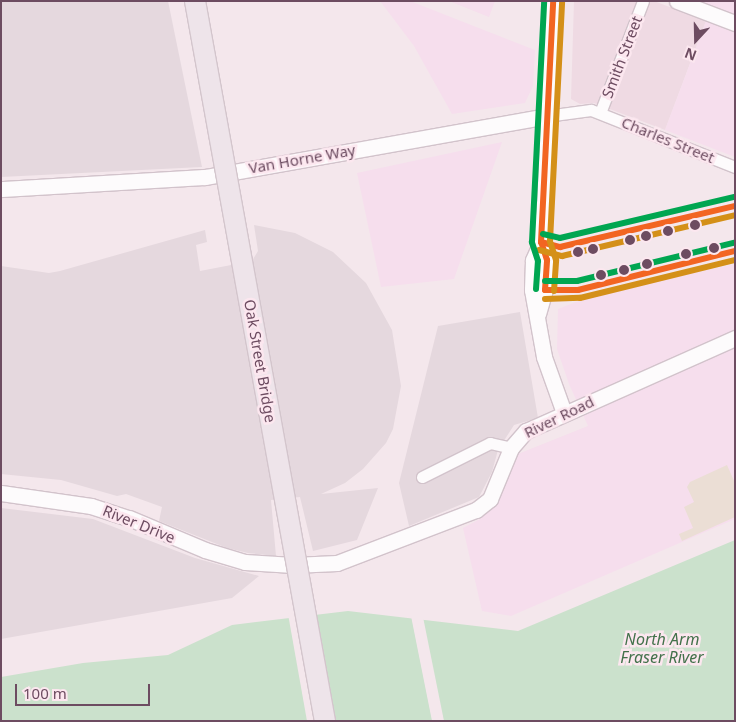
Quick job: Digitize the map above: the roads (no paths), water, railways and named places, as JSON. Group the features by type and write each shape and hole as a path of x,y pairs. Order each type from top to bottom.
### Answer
{"highway":[{"name":"Oak Street Bridge","path":"185,1 315,721"},
{"name":"Oak Street Bridge","path":"195,1 325,721"}],"street":[{"path":"553,1 541,242 534,260 532,278 544,356 564,413"},
{"name":"Smith Street","path":"600,113 643,1"},
{"path":"677,1 735,23"},
{"name":"Van Horne Way","path":"1,189 206,177 546,116 591,110 600,113"},
{"name":"Charles Street","path":"600,113 735,167"},
{"name":"River Road","path":"274,565 326,564 349,559 476,510 490,499 511,448 526,431 735,338"},
{"path":"422,476 490,444 511,448"},
{"name":"River Drive","path":"1,493 91,506 217,555 274,565"}],"water":[{"name":"North Arm Fraser River","path":"735,540 735,721 1,721 1,677 83,663 168,655 232,625 348,611 518,631"}]}
